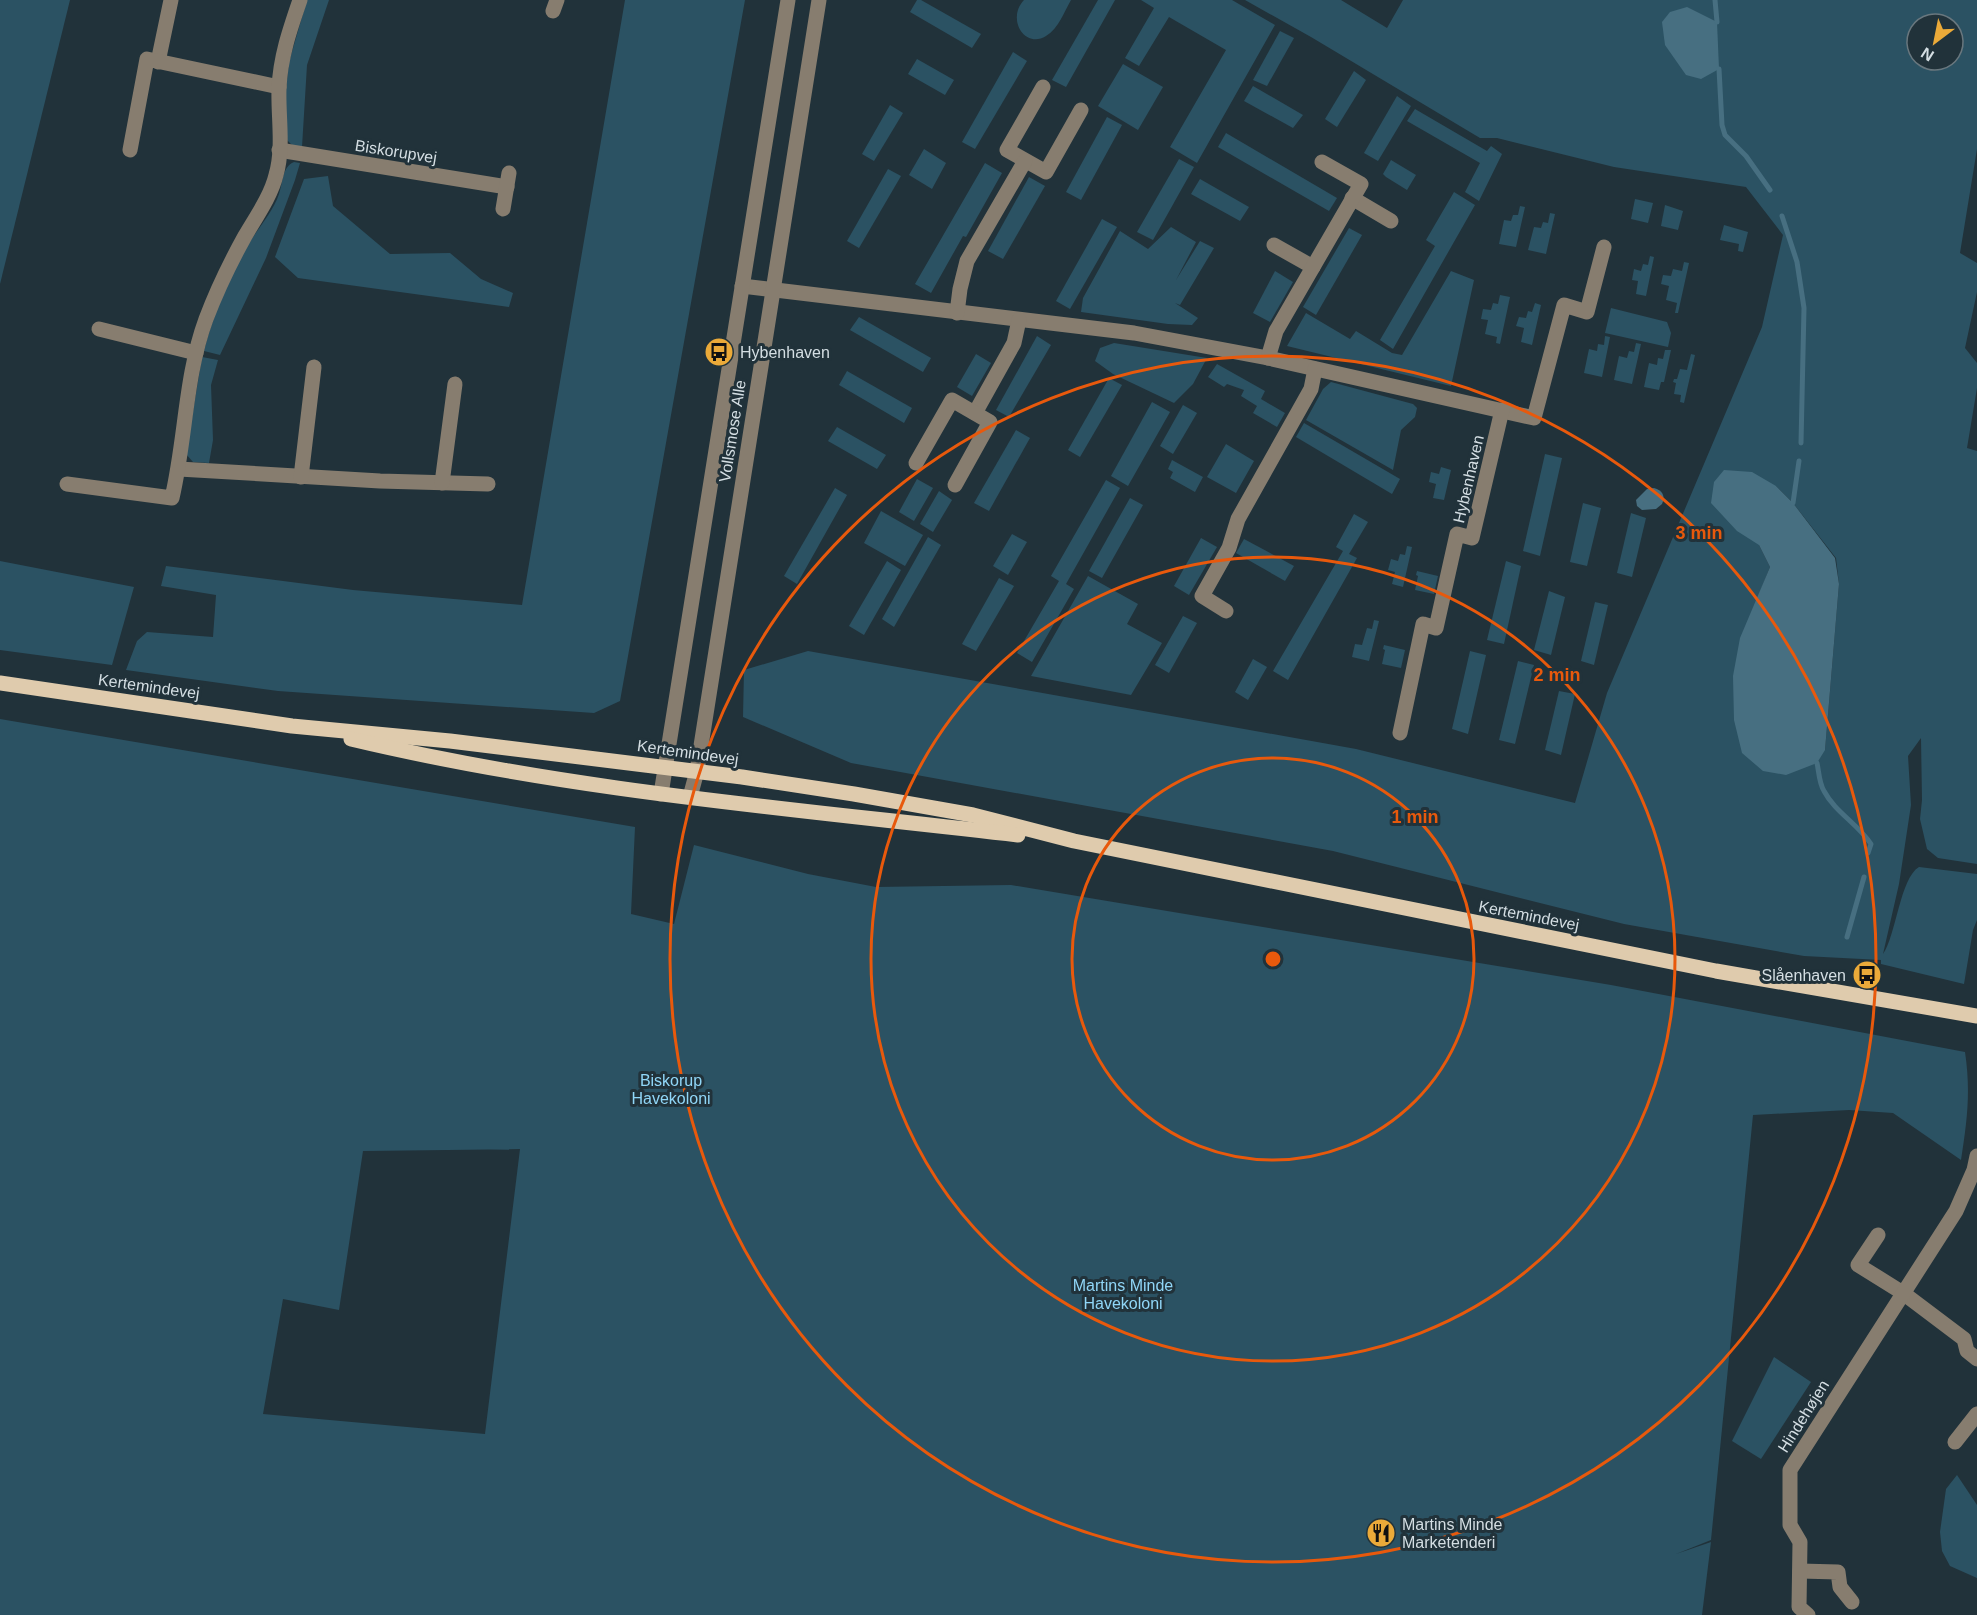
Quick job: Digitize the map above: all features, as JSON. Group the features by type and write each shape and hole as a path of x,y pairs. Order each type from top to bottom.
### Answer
{"main road":[{"name":"Kertemindevej","path":"0,683 292,726 461,742 665,766 854,794 973,815 1074,841 1716,971 1977,1016"},
{"name":"Kertemindevej","path":"292,726 374,745 479,765 662,794 1074,841"}],"street":[{"path":"158,62 171,0"},
{"path":"67,484 172,498 196,353 219,286 262,207 276,176 279,150 279,87 288,35 300,0"},
{"name":"Vollsmose Alle","path":"662,794 788,0"},
{"name":"Vollsmose Alle","path":"690,797 697,771 819,0"},
{"path":"130,150 147,59 279,87"},
{"path":"1043,87 1007,150 1025,161 1046,172 1082,110"},
{"name":"Biskorupvej","path":"279,150 508,180 503,209"},
{"path":"957,313 960,289 968,261 1025,161"},
{"path":"1268,358 1276,331 1360,184 1322,162"},
{"path":"1352,198 1391,221"},
{"path":"1274,244 1313,267"},
{"path":"742,286 1126,332 1268,358 1534,418 1563,305 1587,312 1604,247"},
{"path":"975,413 1014,343 1019,320"},
{"path":"99,329 196,353"},
{"path":"301,477 314,367"},
{"path":"1226,611 1202,596 1229,548 1238,519 1311,389 1315,369"},
{"path":"442,483 455,384"},
{"path":"916,463 952,400 990,422 955,485"},
{"name":"Hybenhaven","path":"1400,733 1423,624 1436,628 1457,534 1472,538 1503,410"},
{"path":"178,469 301,477 488,484"},
{"name":"Hindehøjen","path":"1808,1615 1799,1607 1800,1542 1790,1525 1790,1470 1956,1211 1974,1170 1977,1156"},
{"path":"1878,1235 1858,1264 1903,1293 1964,1339 1967,1351 1977,1359"},
{"path":"1955,1442 1977,1414"},
{"path":"1800,1571 1839,1572 1840,1587 1852,1602"}],"green space":[{"path":"0,0 70,0 0,284"},
{"path":"307,0 329,0 307,65 302,147 293,146 286,139 285,97 289,62"},
{"path":"625,0 745,0 620,701 594,713 278,691 126,670 137,641 147,632 213,637 216,595 161,586 166,566 353,590 522,605"},
{"path":"917,0 921,0 981,34 972,48 910,12"},
{"path":"1024,0 1071,0 1054,29 1046,36 1031,39 1020,30 1018,23 1017,15"},
{"path":"1098,0 1115,0 1066,87 1052,80"},
{"path":"1141,0 1232,0 1275,25 1197,163 1170,147 1226,50 1169,17 1139,66 1125,58 1154,8"},
{"path":"1245,0 1341,0 1387,28 1403,0 1977,0 1977,149 1960,253 1977,263 1977,292 1965,348 1977,363 1977,388 1967,448 1977,451 1977,864 1938,858 1927,849 1920,819 1921,738 1908,756 1911,805 1899,884 1883,954 1888,946 1907,883 1919,867 1977,874 1977,920 1973,930 1964,984 1881,964 1881,960 1804,956 1624,924 1333,851 851,763 743,717 744,670 808,651 1356,749 1575,803 1607,693 1762,327 1783,235 1746,187 1614,167 1497,138 1480,138","holes":["1776,486 1793,503 1836,558 1839,584 1825,750 1756,602 1770,567 1759,545"]},
{"path":"1280,31 1294,38 1267,86 1253,80"},
{"path":"1013,52 1027,61 975,149 962,142"},
{"path":"917,59 954,80 945,95 908,74"},
{"path":"1123,64 1163,87 1138,130 1098,106"},
{"path":"1354,71 1366,80 1337,127 1325,119"},
{"path":"1253,86 1303,115 1293,128 1244,101"},
{"path":"1397,96 1411,106 1378,161 1364,153"},
{"path":"890,105 903,113 874,161 862,154"},
{"path":"1415,109 1487,151 1491,146 1502,154 1479,201 1465,192 1480,163 1407,121"},
{"path":"1107,117 1122,125 1081,200 1066,192"},
{"path":"1226,133 1337,198 1329,211 1218,147"},
{"path":"924,149 946,163 932,189 909,175"},
{"path":"1179,159 1194,167 1153,240 1137,232"},
{"path":"1391,160 1416,175 1407,190 1383,174"},
{"path":"294,162 300,163 266,258 220,355 204,351 228,283 248,245 276,201 287,167"},
{"path":"985,163 1002,173 931,293 915,284"},
{"path":"888,169 901,176 859,248 847,241"},
{"path":"328,176 333,206 390,254 450,253 481,279 513,293 509,307 298,278 275,257 304,179"},
{"path":"1029,177 1045,186 1003,259 988,251"},
{"path":"1200,179 1249,207 1240,221 1191,194"},
{"path":"1454,192 1475,205 1393,349 1380,340 1435,246 1426,240"},
{"path":"1635,199 1653,203 1648,223 1631,219"},
{"path":"1665,205 1683,211 1678,230 1661,226"},
{"path":"1520,206 1525,207 1516,247 1499,244 1504,220 1511,221 1513,215 1518,215"},
{"path":"1550,213 1555,214 1546,254 1528,250 1534,227 1541,228 1543,222 1548,223"},
{"path":"1102,219 1117,227 1070,309 1056,301"},
{"path":"1724,225 1748,232 1743,252 1738,251 1739,244 1720,240"},
{"path":"1171,227 1196,242 1176,280 1200,241 1214,248 1180,305 1175,303 1198,318 1192,325 1081,312 1083,298 1120,231 1148,249"},
{"path":"1349,228 1362,235 1316,315 1303,307"},
{"path":"1650,256 1654,257 1646,296 1636,294 1638,281 1632,280 1634,269 1641,271 1643,264 1648,265"},
{"path":"1684,262 1689,263 1678,313 1675,313 1677,303 1666,300 1669,286 1661,284 1663,275 1671,276 1673,269 1682,271"},
{"path":"1275,271 1293,282 1270,322 1253,313"},
{"path":"1451,271 1474,280 1451,386 1287,346 1306,313 1350,339 1356,331 1392,353 1402,355"},
{"path":"1500,295 1510,297 1500,344 1496,343 1497,337 1485,334 1488,320 1481,319 1483,309 1491,310 1493,303 1498,304"},
{"path":"1535,303 1541,305 1532,345 1521,342 1524,328 1516,326 1519,317 1526,318 1528,311 1532,312"},
{"path":"1611,308 1667,322 1671,333 1668,347 1605,333"},
{"path":"859,317 931,358 923,372 850,330"},
{"path":"1037,336 1051,345 1009,417 996,410"},
{"path":"1605,336 1610,337 1602,377 1584,373 1589,349 1597,351 1598,344 1604,345"},
{"path":"1114,343 1207,358 1193,384 1174,403 1113,374 1095,361 1100,348"},
{"path":"1636,343 1641,344 1632,384 1614,380 1619,356 1627,358 1629,351 1634,352"},
{"path":"1665,350 1671,350 1664,382 1661,382 1659,390 1644,387 1649,363 1657,365 1658,358 1663,359"},
{"path":"976,354 991,363 972,396 957,387"},
{"path":"1691,354 1695,355 1684,403 1680,402 1681,395 1674,394 1676,383 1673,382 1677,379 1680,369 1687,370"},
{"path":"202,357 218,360 211,385 213,440 209,463 193,462 186,454"},
{"path":"1217,364 1265,391 1261,399 1285,413 1277,427 1253,413 1257,406 1241,396 1244,390 1227,384 1224,387 1208,377"},
{"path":"847,371 912,408 904,423 839,385"},
{"path":"1109,378 1122,385 1080,457 1068,450"},
{"path":"1331,382 1413,404 1417,408 1415,417 1401,430 1393,470 1306,420 1323,389"},
{"path":"1152,402 1170,412 1128,486 1111,476"},
{"path":"1183,405 1197,413 1173,454 1160,446"},
{"path":"1304,423 1400,479 1392,494 1296,437"},
{"path":"837,427 886,455 877,469 828,441"},
{"path":"1016,430 1030,438 989,511 974,503"},
{"path":"1226,444 1254,461 1236,493 1207,477"},
{"path":"1545,454 1562,458 1540,556 1523,551"},
{"path":"1172,460 1203,477 1195,492 1170,478 1173,472 1168,469"},
{"path":"1441,467 1451,470 1444,500 1433,498 1436,484 1429,482 1431,472 1439,474"},
{"path":"917,479 933,488 914,521 899,512"},
{"path":"1106,480 1120,488 1066,584 1074,589 1032,662 1017,653 1059,581 1051,576"},
{"path":"835,488 847,495 797,584 784,576"},
{"path":"939,491 952,500 933,532 920,524"},
{"path":"1130,498 1143,505 1102,578 1089,571"},
{"path":"1583,503 1601,508 1587,566 1570,562"},
{"path":"881,511 923,535 905,566 864,543"},
{"path":"1631,513 1646,518 1632,577 1617,573"},
{"path":"1354,514 1368,522 1349,554 1357,558 1288,680 1273,671 1343,551 1336,547"},
{"path":"1012,534 1027,542 1008,575 993,566"},
{"path":"928,537 941,545 894,627 882,619"},
{"path":"1201,538 1217,547 1189,595 1174,586"},
{"path":"1244,539 1294,566 1285,581 1236,553"},
{"path":"1407,546 1412,547 1403,587 1392,584 1395,572 1388,570 1391,559 1398,561 1400,554 1405,555"},
{"path":"0,561 134,587 112,665 0,650"},
{"path":"887,561 901,570 864,635 849,626"},
{"path":"1506,561 1521,566 1504,644 1487,640"},
{"path":"1417,571 1438,576 1434,594 1415,590"},
{"path":"1088,576 1138,604 1127,624 1162,643 1131,695 1031,676"},
{"path":"999,578 1014,586 976,651 962,644"},
{"path":"1549,591 1565,597 1551,655 1534,650"},
{"path":"1595,602 1608,605 1594,665 1581,661"},
{"path":"1183,616 1197,623 1169,673 1155,665"},
{"path":"1374,620 1379,621 1369,661 1352,657 1355,644 1362,645 1367,628 1372,629"},
{"path":"1384,645 1405,650 1401,668 1382,664"},
{"path":"1470,651 1486,655 1468,734 1452,729"},
{"path":"1253,659 1267,667 1248,700 1235,692"},
{"path":"1518,661 1534,665 1515,744 1499,740"},
{"path":"1559,691 1575,694 1561,755 1545,750"},
{"path":"0,719 635,827 631,914 674,924 694,845 808,874 876,887 1011,885 1611,985 1965,1052 1968,1106 1961,1160 1893,1113 1849,1110 1753,1115 1711,1540 1676,1554 1711,1542 1702,1615 0,1615","holes":["520,1149 485,1434 263,1414 283,1299 339,1310 363,1151"]},
{"path":"1774,1357 1811,1382 1761,1459 1732,1441"},
{"path":"1957,1475 1977,1505 1977,1578 1950,1566 1942,1551 1940,1532 1946,1489"}],"shaded area":[{"path":"1687,7 1717,22 1719,69 1701,79 1686,75 1665,45 1662,22 1670,12"},
{"path":"1724,470 1752,472 1776,486 1793,503 1835,558 1839,584 1825,750 1817,763 1786,775 1763,771 1742,753 1734,720 1733,676 1740,638 1770,567 1759,545 1737,531 1711,503 1714,482"},
{"path":"1654,488 1663,494 1662,504 1656,509 1642,510 1637,506 1636,500 1647,489"}],"waterway":[{"path":"1715,0 1717,22"},
{"path":"1719,69 1722,125 1725,135 1746,156 1770,190"},
{"path":"1782,216 1797,262 1804,308 1801,443"},
{"path":"1793,503 1799,461"},
{"path":"1817,763 1824,791 1834,805 1871,844 1868,853"},
{"path":"1847,937 1864,877"}],"place":[{"name":"Hybenhaven","path":"719,352"},
{"name":"Slåenhaven","path":"1867,975"},
{"name":"Martins Minde Marketenderi","path":"1381,1533"}],"park label":[{"name":"Biskorup Havekoloni","path":"671,1089"},
{"name":"Martins Minde Havekoloni","path":"1123,1294"}]}
